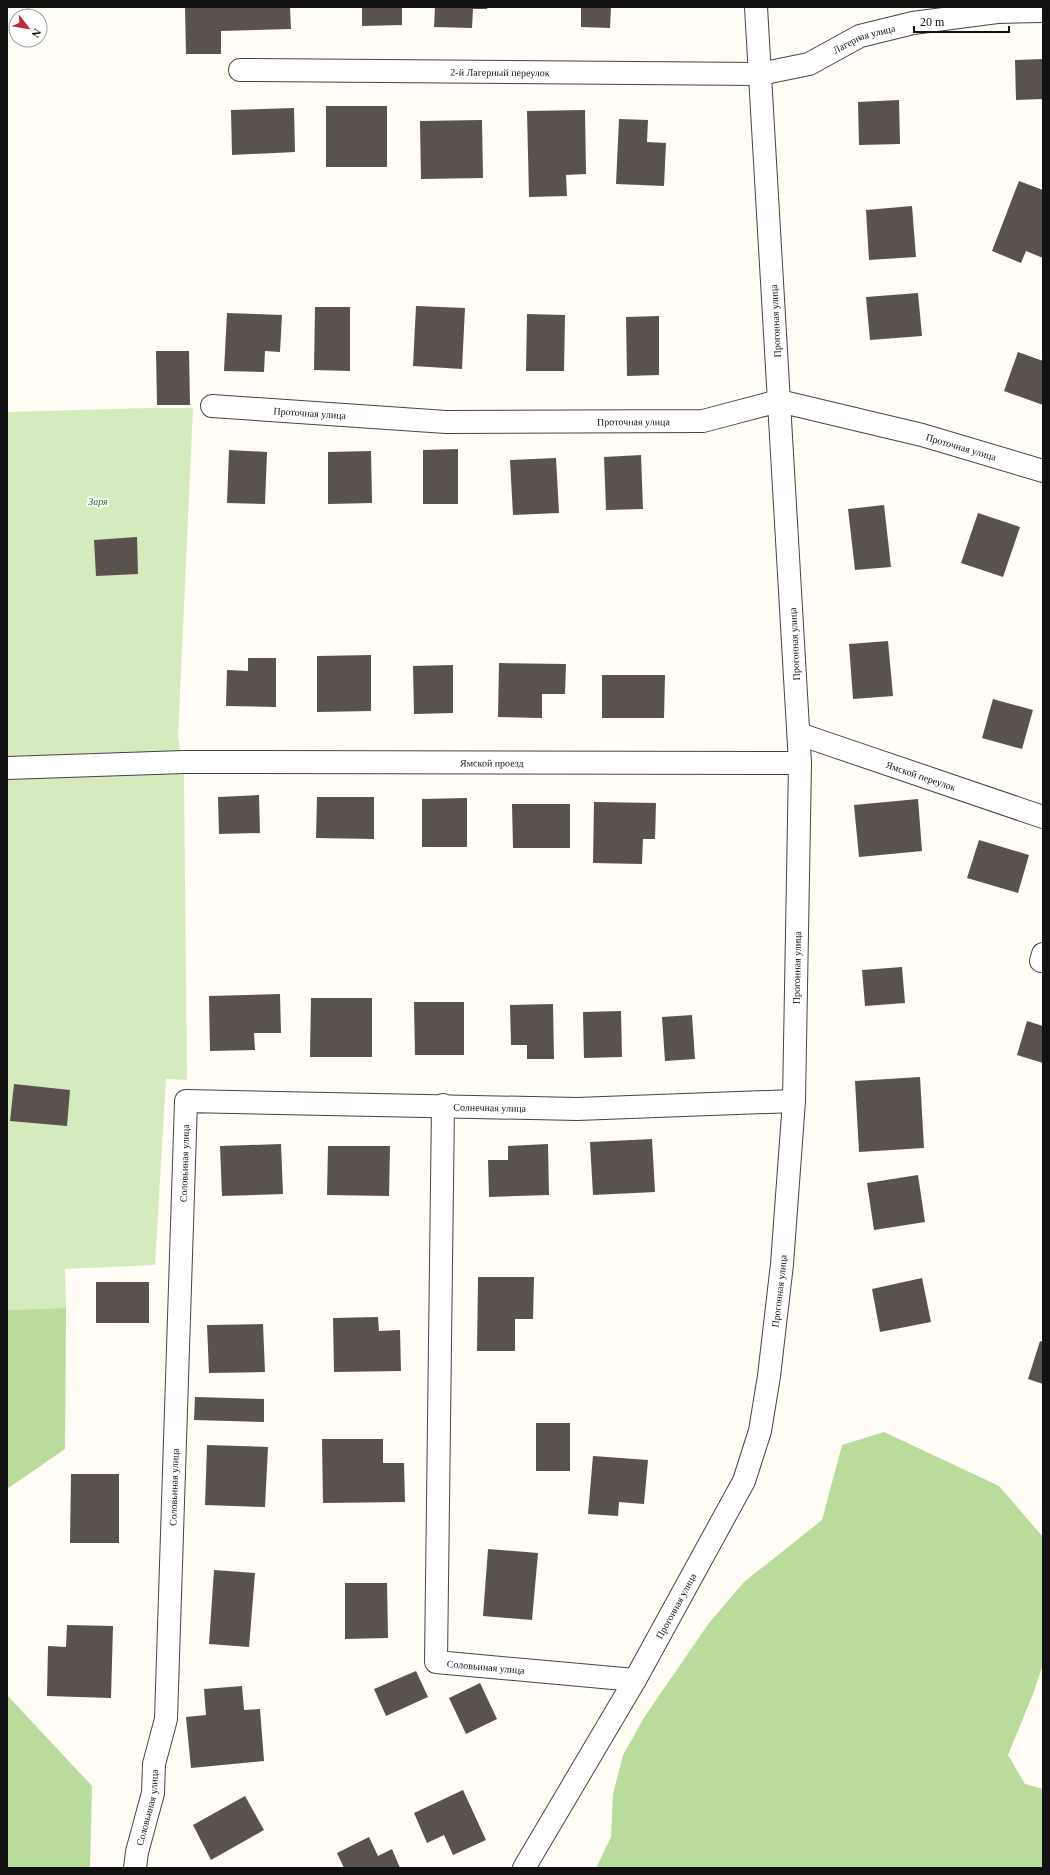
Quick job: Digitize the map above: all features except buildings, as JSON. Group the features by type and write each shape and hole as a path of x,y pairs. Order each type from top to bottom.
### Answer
{"street":[{"name":"Прогонная улица","path":"524,1868 635,1680 744,1481 760,1431 769,1376 782,1264 794,1101 800,764 756,7"},
{"name":"Лагерная улица","path":"760,74 809,64 860,36 913,23 997,12 1043,11"},
{"name":"2-й Лагерный переулок","path":"240,70 760,74"},
{"name":"Проточная улица","path":"212,406 446,422 703,421 779,401 922,434 1043,471"},
{"name":"Ямской переулок","path":"799,734 1043,817"},
{"name":"Ямской проезд","path":"7,768 184,762 800,764"},
{"name":"Солнечная улица","path":"186,1101 577,1108 794,1101"},
{"name":"Соловьиная улица","path":"135,1868 136,1852 153,1793 154,1764 166,1719 186,1101"},
{"name":"Соловьиная улица","path":"443,1105 436,1662 635,1680"}],"green space":[{"name":"Заря","path":"193,408 178,737 184,777 187,1080 166,1079 155,1265 65,1269 66,1308 7,1310 7,412"},
{"path":"66,1308 65,1449 7,1489 7,1310"},
{"path":"884,1432 999,1486 1043,1537 1043,1664 1033,1694 1008,1755 1025,1784 1043,1789 1043,1868 596,1868 611,1837 613,1794 623,1755 645,1716 709,1623 744,1582 822,1520 842,1445"},
{"path":"7,1695 92,1786 90,1868 7,1868"}]}
